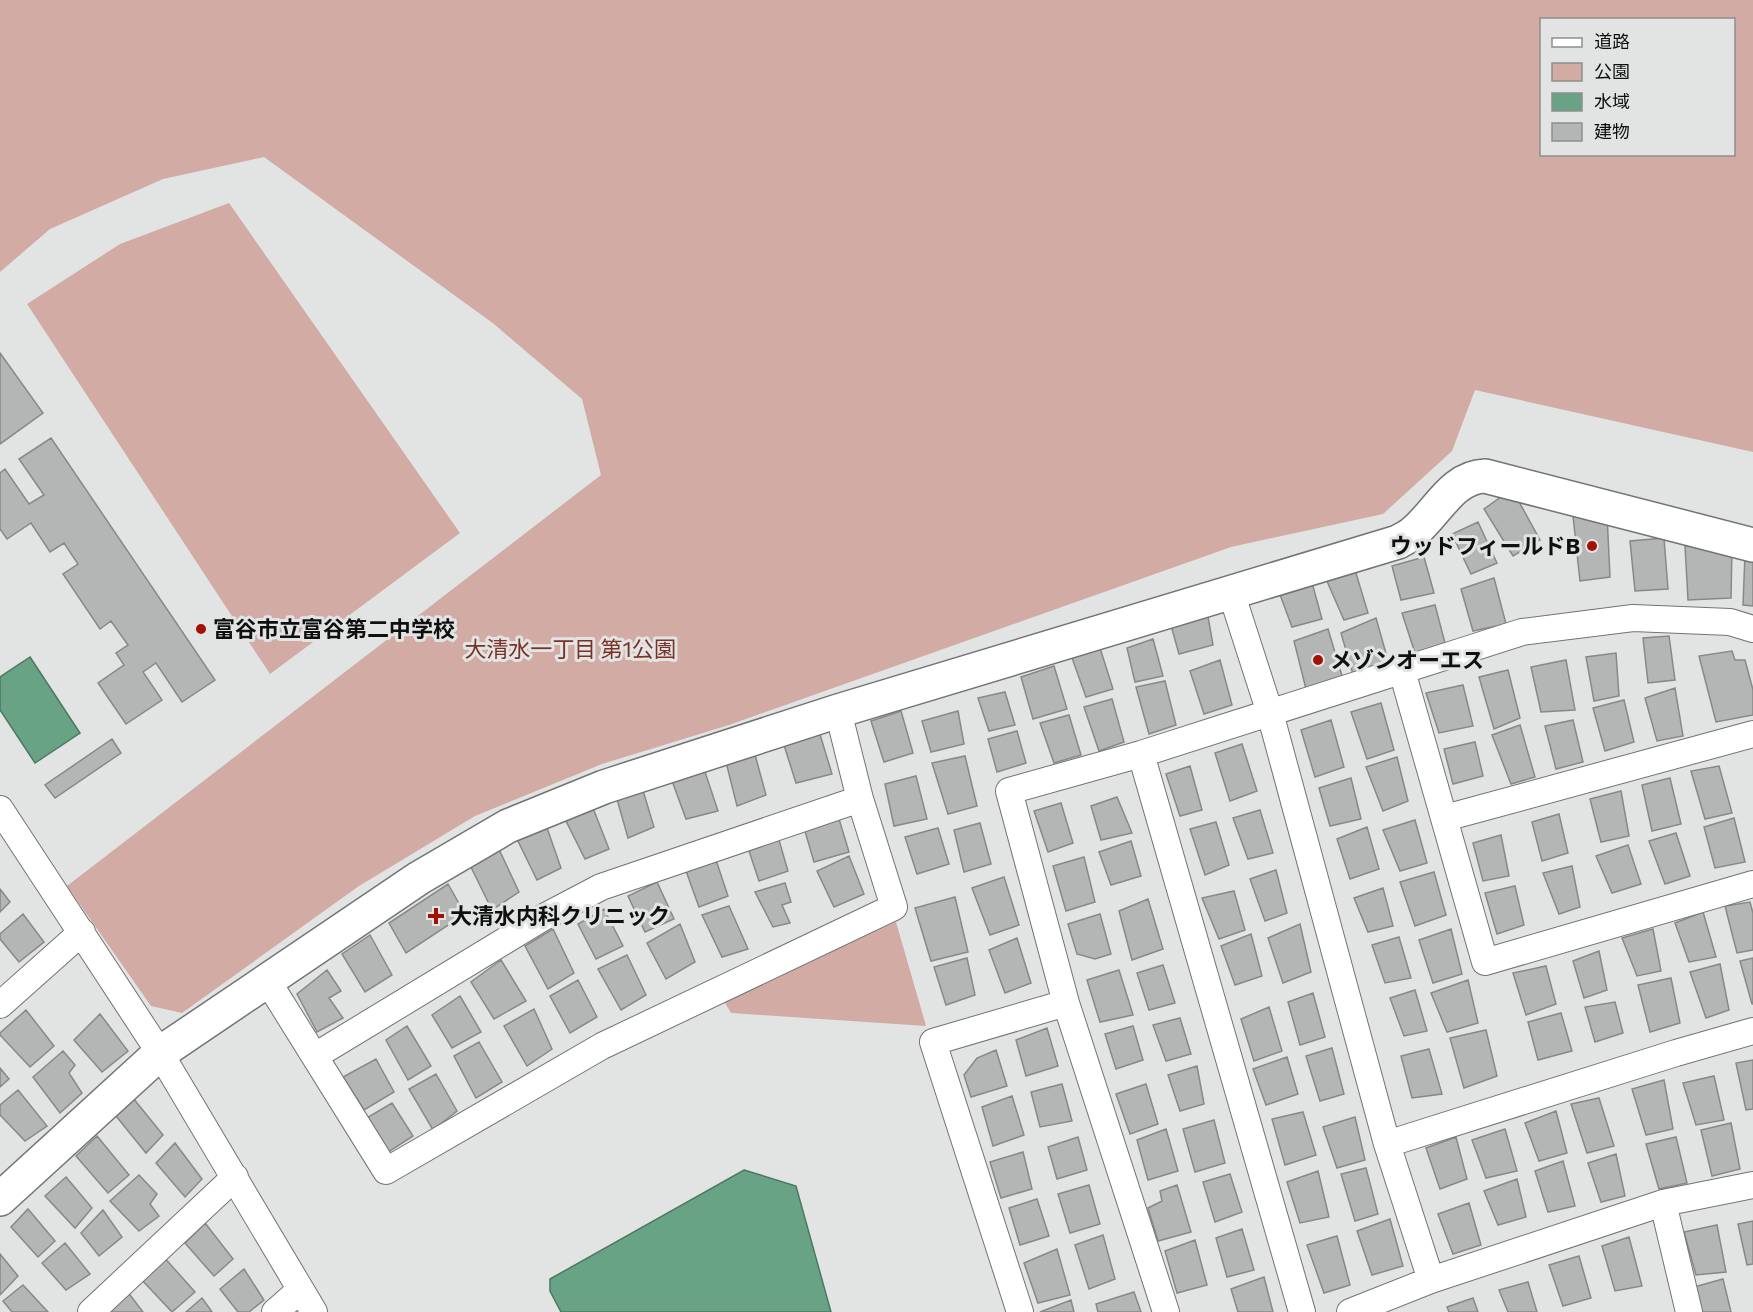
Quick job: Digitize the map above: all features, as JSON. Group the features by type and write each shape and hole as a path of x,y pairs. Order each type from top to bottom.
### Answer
{"street":[{"path":"0,1199 160,1053 267,980 418,878 508,826 604,787 838,711 1398,542 1413,534 1460,483 1474,476 1485,476 1753,545"},
{"path":"1231,591 1270,713 1387,1144 1431,1280"},
{"path":"1166,1312 1066,1003 1009,791 1142,754 1522,632 1633,618 1730,622 1753,629"},
{"path":"1402,671 1485,962 1753,884"},
{"path":"267,980 386,1172 602,1046 894,907 860,799 838,711"},
{"path":"1445,818 1753,734"},
{"path":"1142,754 1302,1312"},
{"path":"315,1056 544,917 601,887 860,799"},
{"path":"3,822 82,932 160,1053 314,1312"},
{"path":"0,1005 82,932"},
{"path":"1020,1312 933,1042 1066,1003"},
{"path":"1387,1144 1753,1031"},
{"path":"90,1312 235,1177"},
{"path":"1350,1312 1431,1280 1663,1203 1753,1185"},
{"path":"1663,1203 1689,1312"},
{"path":"275,1312 300,1290"}],"green space":[{"name":"大清水一丁目 第1公園","path":"0,0 1753,0 1753,452 1475,390 1452,451 1383,514 1231,547 729,725 602,764 475,816 359,886 182,1013 151,1006 67,886 601,475 582,399 494,324 264,157 163,179 50,229 0,272"},
{"path":"229,203 460,533 270,674 27,304 120,244"},
{"path":"896,922 926,1026 731,1013 724,1001"}],"water":[{"path":"30,657 80,733 35,763 0,710 0,677"},
{"path":"744,1170 796,1186 831,1312 561,1312 550,1291 550,1279"}],"building":[{"path":"0,353 43,413 0,444"},
{"path":"51,438 215,680 182,702 156,663 143,672 162,700 126,724 98,683 124,665 116,653 128,645 111,621 100,629 63,574 78,564 64,543 50,552 31,523 7,539 0,529 0,473 5,469 29,504 44,495 19,459"},
{"path":"1512,489 1540,540 1513,556 1484,509"},
{"name":"ウッドフィールドB","path":"1607,514 1610,577 1580,581 1573,516"},
{"path":"1478,522 1497,563 1471,574 1452,534"},
{"path":"1664,538 1668,589 1635,591 1630,541"},
{"path":"1685,546 1732,547 1731,598 1688,600"},
{"path":"1745,554 1753,555 1753,606 1743,605"},
{"path":"1424,557 1434,593 1401,600 1392,566"},
{"path":"1355,570 1368,613 1344,620 1326,579"},
{"path":"1494,578 1506,624 1473,631 1461,589"},
{"path":"1311,579 1322,619 1292,627 1279,592"},
{"path":"1435,605 1445,643 1415,653 1402,613"},
{"path":"1207,611 1213,645 1179,654 1170,622"},
{"path":"1376,618 1389,664 1354,678 1341,633"},
{"name":"メゾンオーエス","path":"1328,629 1343,679 1306,689 1294,641"},
{"path":"1669,636 1675,680 1648,683 1643,638"},
{"path":"1153,639 1163,676 1135,682 1127,648"},
{"path":"1100,648 1113,689 1086,697 1072,658"},
{"path":"1732,651 1735,660 1745,660 1753,690 1753,715 1716,722 1699,656"},
{"path":"1616,653 1619,696 1594,701 1586,657"},
{"path":"1220,660 1232,705 1204,714 1190,671"},
{"path":"1566,660 1575,710 1541,712 1531,667"},
{"path":"1054,666 1067,709 1033,719 1021,677"},
{"path":"1508,670 1520,718 1494,729 1479,677"},
{"path":"1165,681 1176,725 1149,734 1136,687"},
{"path":"1463,685 1473,726 1439,733 1426,693"},
{"path":"1675,688 1683,736 1657,741 1645,698"},
{"path":"1005,692 1015,725 989,731 978,698"},
{"path":"1112,699 1124,742 1099,751 1084,707"},
{"path":"1624,700 1634,742 1605,751 1593,708"},
{"path":"1381,703 1394,750 1367,759 1351,712"},
{"path":"901,711 913,753 884,762 871,721"},
{"path":"958,711 964,744 931,752 922,721"},
{"path":"1069,715 1081,755 1054,763 1040,723"},
{"path":"1331,720 1344,767 1315,777 1301,730"},
{"path":"1573,720 1583,762 1556,769 1545,726"},
{"path":"1520,725 1535,777 1511,784 1492,735"},
{"path":"819,731 832,774 796,783 783,742"},
{"path":"1017,731 1026,763 997,772 988,739"},
{"path":"112,739 121,753 55,798 45,785"},
{"path":"1475,742 1483,776 1453,784 1444,749"},
{"path":"1242,744 1257,791 1230,801 1215,753"},
{"path":"754,751 766,795 737,806 726,762"},
{"path":"965,756 977,806 948,814 932,763"},
{"path":"1397,757 1408,801 1383,811 1366,767"},
{"path":"1190,766 1202,810 1180,816 1166,774"},
{"path":"1719,766 1732,813 1705,819 1691,771"},
{"path":"704,769 718,811 686,819 671,778"},
{"path":"916,776 927,819 894,826 885,784"},
{"path":"1351,778 1361,819 1330,826 1319,788"},
{"path":"1670,778 1681,824 1652,831 1642,785"},
{"path":"641,784 654,827 628,838 615,792"},
{"path":"1621,791 1629,836 1601,842 1590,799"},
{"path":"1117,797 1132,833 1101,840 1091,806"},
{"path":"591,803 609,849 585,859 564,817"},
{"path":"1061,803 1073,843 1048,852 1034,811"},
{"path":"836,809 849,852 814,862 802,821"},
{"path":"1260,810 1273,853 1248,859 1233,818"},
{"path":"1559,814 1568,853 1542,861 1532,822"},
{"path":"1734,818 1745,862 1715,868 1704,827"},
{"path":"1415,820 1427,863 1400,871 1383,830"},
{"path":"1216,822 1229,865 1205,875 1190,829"},
{"path":"980,823 991,864 964,872 954,830"},
{"path":"546,825 561,868 537,880 517,839"},
{"path":"1367,827 1379,869 1350,879 1337,839"},
{"path":"938,828 949,864 917,874 905,837"},
{"path":"776,830 788,871 759,881 746,842"},
{"path":"1676,833 1690,876 1665,884 1649,841"},
{"path":"1501,835 1509,876 1483,881 1473,843"},
{"path":"1131,841 1141,876 1111,885 1099,852"},
{"path":"1628,845 1641,884 1612,893 1596,856"},
{"path":"498,847 519,892 492,910 469,863"},
{"path":"849,856 864,894 834,907 817,871"},
{"path":"1084,857 1095,902 1066,911 1053,866"},
{"path":"716,860 728,896 699,907 686,871"},
{"path":"1572,866 1580,907 1559,914 1543,873"},
{"path":"1276,870 1287,913 1265,921 1250,879"},
{"path":"1434,872 1446,915 1415,926 1400,882"},
{"path":"1004,877 1019,925 990,935 972,888"},
{"path":"657,882 674,919 645,932 628,896"},
{"path":"785,883 791,902 782,905 790,923 773,927 755,892"},
{"path":"448,884 465,914 406,953 389,923"},
{"path":"1515,886 1524,925 1497,934 1485,893"},
{"path":"1383,888 1393,926 1368,932 1354,898"},
{"path":"0,889 10,902 0,912"},
{"path":"1234,891 1245,930 1219,939 1202,898"},
{"path":"955,897 968,952 931,961 915,908"},
{"path":"1148,899 1163,949 1132,960 1119,911"},
{"path":"1750,902 1753,913 1753,950 1737,953 1725,906"},
{"path":"729,906 748,949 722,957 702,915"},
{"path":"604,909 623,946 596,959 578,924"},
{"path":"1703,912 1716,957 1689,962 1675,923"},
{"path":"23,914 44,942 19,962 0,939 0,934"},
{"path":"1100,914 1111,954 1095,959 1077,954 1068,924"},
{"path":"680,924 695,962 666,979 647,943"},
{"path":"1300,924 1311,972 1283,983 1268,938"},
{"path":"553,929 574,973 548,989 525,946"},
{"path":"1451,929 1462,974 1433,983 1419,940"},
{"path":"1653,929 1661,971 1637,976 1622,938"},
{"path":"1251,934 1262,976 1235,985 1221,946"},
{"path":"370,935 392,975 365,992 342,954"},
{"path":"1399,937 1411,978 1385,983 1372,945"},
{"path":"1017,938 1031,983 1005,993 989,950"},
{"path":"1599,951 1607,990 1584,998 1573,961"},
{"path":"627,955 646,995 621,1010 598,969"},
{"path":"967,958 975,995 946,1005 934,967"},
{"path":"1753,958 1753,1004 1752,1004 1740,961"},
{"path":"501,960 526,1001 494,1019 471,982"},
{"path":"1720,964 1729,1010 1706,1018 1690,972"},
{"path":"1163,965 1175,1003 1149,1010 1137,973"},
{"path":"1546,966 1556,1004 1526,1015 1513,973"},
{"path":"327,970 341,991 329,998 343,1018 317,1032 297,994"},
{"path":"1119,970 1133,1015 1100,1022 1087,980"},
{"path":"1671,978 1680,1023 1650,1032 1638,985"},
{"path":"578,980 597,1017 570,1033 550,996"},
{"path":"1468,980 1478,1023 1447,1032 1431,993"},
{"path":"1415,990 1427,1031 1404,1036 1390,998"},
{"path":"1313,993 1325,1037 1300,1045 1288,1002"},
{"path":"460,996 481,1032 452,1048 432,1015"},
{"path":"1615,1002 1623,1033 1595,1042 1585,1007"},
{"path":"1269,1007 1282,1051 1254,1061 1241,1019"},
{"path":"534,1009 552,1049 527,1066 504,1026"},
{"path":"26,1010 54,1046 30,1067 0,1035"},
{"path":"1561,1013 1572,1051 1538,1060 1528,1022"},
{"path":"100,1014 128,1051 102,1072 74,1040"},
{"path":"1180,1018 1191,1054 1166,1061 1153,1025"},
{"path":"407,1026 431,1066 408,1080 386,1040"},
{"path":"1133,1026 1143,1060 1116,1069 1105,1034"},
{"path":"1047,1028 1058,1066 1026,1076 1016,1040"},
{"path":"1486,1030 1497,1076 1464,1088 1450,1038"},
{"path":"479,1042 502,1082 476,1098 454,1056"},
{"path":"1332,1048 1344,1094 1320,1101 1306,1056"},
{"path":"1429,1049 1442,1094 1412,1098 1401,1056"},
{"path":"996,1050 1007,1086 971,1097 964,1075 977,1058"},
{"path":"63,1051 75,1065 69,1073 82,1093 60,1113 33,1077"},
{"path":"1287,1057 1298,1094 1266,1105 1253,1069"},
{"path":"376,1059 394,1092 364,1110 343,1077"},
{"path":"1753,1060 1753,1109 1746,1110 1736,1063"},
{"path":"1197,1066 1204,1104 1180,1111 1168,1075"},
{"path":"0,1068 9,1079 0,1087"},
{"path":"436,1074 457,1111 433,1130 409,1089"},
{"path":"1714,1076 1724,1120 1696,1125 1683,1083"},
{"path":"1664,1080 1673,1129 1646,1135 1632,1089"},
{"path":"1062,1084 1072,1121 1040,1127 1031,1092"},
{"path":"1146,1084 1158,1124 1130,1134 1116,1094"},
{"path":"18,1090 47,1126 25,1141 0,1115 0,1105"},
{"path":"1012,1096 1024,1135 993,1146 982,1107"},
{"path":"133,1098 163,1135 146,1153 116,1116"},
{"path":"1599,1098 1614,1146 1587,1153 1571,1104"},
{"path":"392,1103 413,1136 387,1153 365,1119"},
{"path":"1556,1111 1567,1153 1539,1161 1525,1123"},
{"path":"1303,1112 1316,1155 1285,1165 1272,1119"},
{"path":"1355,1117 1365,1160 1337,1168 1323,1127"},
{"path":"1214,1120 1225,1163 1195,1172 1183,1129"},
{"path":"1731,1123 1740,1169 1712,1176 1701,1130"},
{"path":"1166,1129 1178,1171 1148,1180 1137,1140"},
{"path":"1505,1129 1517,1171 1486,1178 1472,1140"},
{"path":"97,1136 129,1175 108,1193 76,1156"},
{"path":"1078,1137 1087,1170 1057,1179 1048,1147"},
{"path":"1456,1137 1467,1179 1440,1189 1426,1148"},
{"path":"1676,1137 1687,1183 1659,1189 1646,1144"},
{"path":"175,1143 202,1179 185,1197 156,1163"},
{"path":"1023,1152 1032,1189 1001,1198 990,1162"},
{"path":"1616,1154 1625,1196 1601,1202 1588,1163"},
{"path":"1563,1161 1575,1206 1548,1212 1535,1171"},
{"path":"1366,1168 1378,1214 1355,1221 1341,1174"},
{"path":"1318,1171 1329,1217 1300,1223 1287,1182"},
{"path":"1230,1174 1242,1212 1215,1222 1203,1182"},
{"path":"139,1175 157,1194 150,1204 159,1216 139,1231 110,1201"},
{"path":"66,1177 92,1208 75,1228 45,1196"},
{"path":"1517,1179 1526,1217 1498,1225 1484,1191"},
{"path":"1089,1185 1100,1224 1070,1233 1058,1194"},
{"path":"1177,1185 1191,1232 1158,1241 1148,1208 1162,1201 1160,1191"},
{"path":"1037,1199 1049,1236 1020,1245 1009,1208"},
{"path":"1469,1203 1481,1245 1453,1254 1438,1214"},
{"path":"28,1209 55,1241 38,1257 11,1227"},
{"path":"103,1210 122,1237 99,1256 81,1233"},
{"path":"1390,1219 1403,1266 1372,1275 1357,1231"},
{"path":"1753,1221 1753,1264 1747,1265 1738,1224"},
{"path":"205,1223 233,1259 214,1276 185,1243"},
{"path":"1717,1225 1726,1272 1696,1275 1684,1232"},
{"path":"1242,1229 1254,1270 1227,1277 1216,1238"},
{"path":"1103,1235 1115,1279 1089,1289 1075,1245"},
{"path":"1337,1236 1350,1285 1324,1293 1307,1245"},
{"path":"1629,1237 1642,1286 1615,1291 1602,1246"},
{"path":"1195,1240 1207,1285 1177,1293 1165,1251"},
{"path":"65,1243 90,1274 66,1290 42,1263"},
{"path":"1057,1249 1070,1295 1038,1303 1024,1263"},
{"path":"0,1254 18,1276 0,1295"},
{"path":"162,1255 195,1292 172,1312 140,1278"},
{"path":"1579,1256 1591,1298 1563,1306 1549,1265"},
{"path":"244,1269 264,1300 249,1312 238,1312 220,1289"},
{"path":"1264,1277 1273,1312 1238,1312 1231,1289"},
{"path":"1723,1279 1731,1312 1701,1312 1694,1287"},
{"path":"1528,1282 1537,1312 1508,1312 1499,1290"},
{"path":"23,1285 48,1312 12,1312 3,1301"},
{"path":"127,1291 143,1312 106,1312"},
{"path":"1134,1292 1141,1312 1098,1312 1096,1304"},
{"path":"202,1298 212,1312 186,1312"},
{"path":"1473,1298 1478,1312 1449,1312 1447,1307"},
{"path":"1071,1300 1074,1312 1040,1312"}],"place":[{"name":"ウッドフィールドB","path":"1592,546"},
{"name":"富谷市立富谷第二中学校","path":"201,629"},
{"name":"メゾンオーエス","path":"1318,660"},
{"name":"大清水内科クリニック","path":"436,916"}]}
